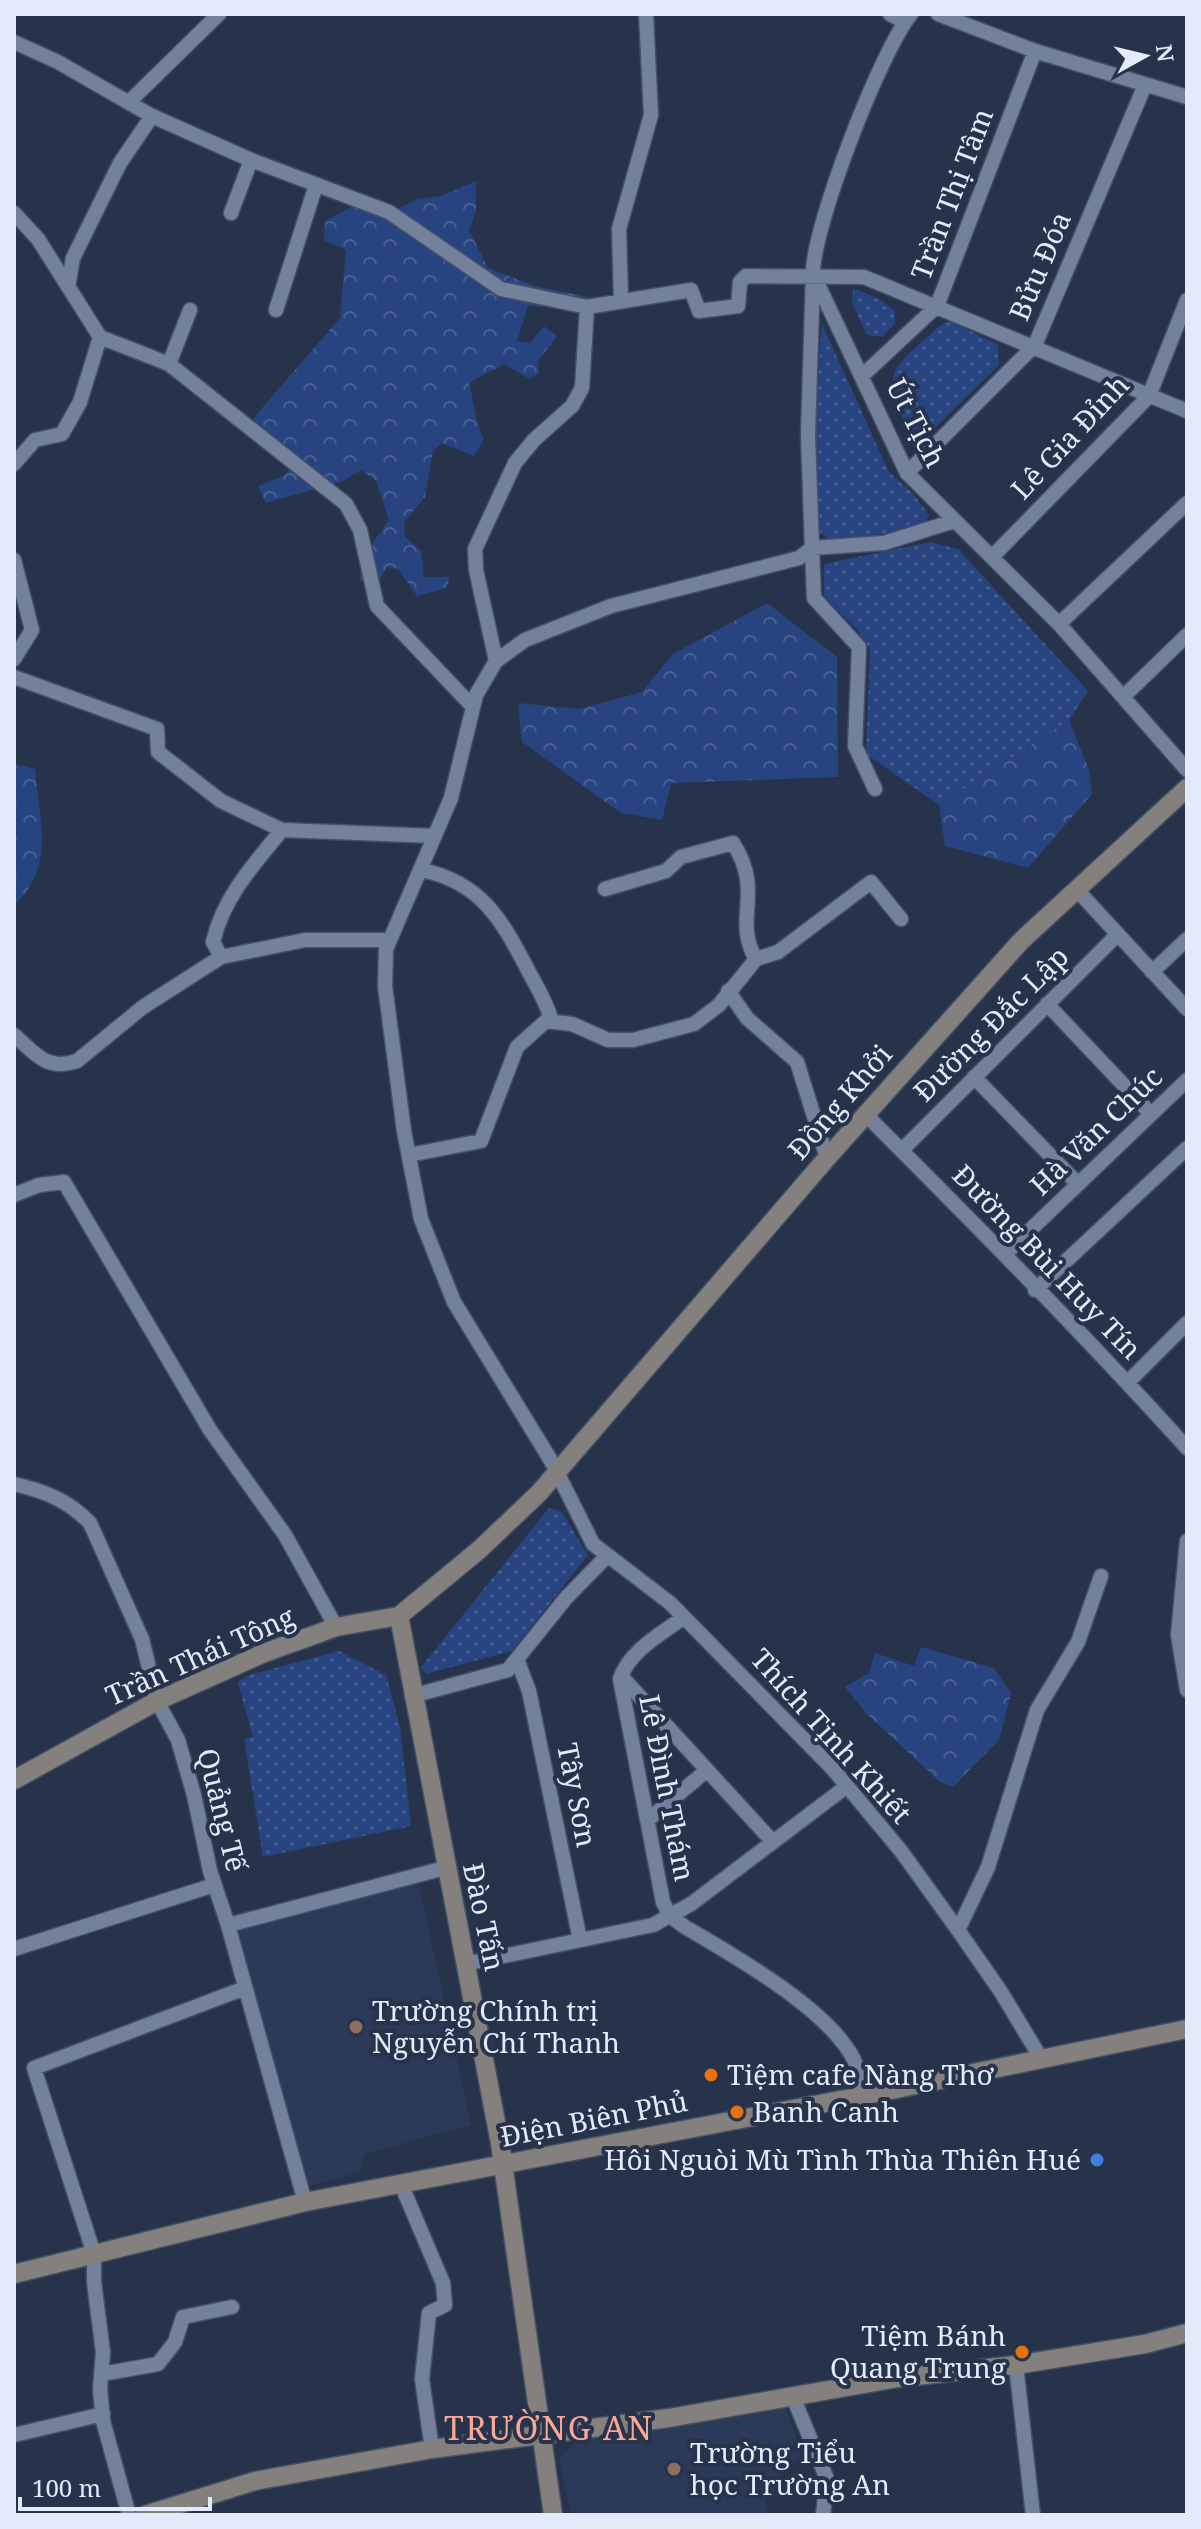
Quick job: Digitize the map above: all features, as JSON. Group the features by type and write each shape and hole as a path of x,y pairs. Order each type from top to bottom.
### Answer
{"street":[{"path":"129,102 219,14"},
{"path":"621,301 619,229 651,115 646,14"},
{"path":"875,789 855,746 859,647 814,598 808,435 813,255 833,190 881,69 908,18 890,14"},
{"path":"946,15 1035,51 1187,97"},
{"path":"14,42 152,116 251,160 389,212 496,287 587,307 691,290 699,311 738,306 740,282 746,276 813,274 864,277 1035,345 1187,411"},
{"name":"Trần Thị Tâm","path":"863,375 937,306 1035,51"},
{"name":"Bửu Đóa","path":"907,473 1035,345 1145,85"},
{"path":"68,287 73,258 120,163 152,116"},
{"path":"231,213 251,160"},
{"path":"276,310 316,185"},
{"path":"14,213 38,239 100,337 169,364 346,504 360,530 377,606 473,707"},
{"name":"Út Tịch","path":"813,274 907,473 1059,624 1187,770"},
{"name":"Lê Gia Đỉnh","path":"993,556 1149,396 1187,300"},
{"path":"587,307 585,379 578,397 515,463 475,549 476,570 496,661 525,640 575,618 799,558 812,548 884,543 954,521"},
{"path":"169,364 190,310"},
{"path":"14,464 35,440 62,434 85,388 100,337"},
{"path":"1059,624 1187,503"},
{"path":"14,560 32,630 14,659"},
{"path":"1123,697 1187,635"},
{"name":"Thích Tịnh Khiết","path":"496,661 473,707 451,798 386,949 385,986 421,1219 454,1302 556,1472 593,1544 684,1617 847,1786 958,1930 1001,1992 1042,2060"},
{"path":"14,677 157,729 158,752 221,801 282,830 435,836"},
{"name":"Đồng Khởi","path":"556,1472 827,1158 1021,941 1187,788"},
{"path":"221,957 213,942 218,918 245,874 282,830"},
{"path":"605,889 666,871 681,857 733,843 748,868 750,901 747,945 756,959"},
{"path":"422,870 448,875 480,897 505,924 547,1001 552,1022"},
{"path":"409,1155 481,1141 517,1047 546,1021 572,1024 608,1040 633,1040 694,1024 719,1005 756,959 778,952 871,882 901,919"},
{"path":"1077,890 1187,1009"},
{"name":"Đường Đắc Lập","path":"902,1150 1118,934"},
{"path":"1152,972 1187,939"},
{"path":"14,1035 50,1065 77,1061 143,1007 221,957 305,940 390,940"},
{"path":"728,991 747,1018 797,1062 827,1158"},
{"path":"1047,1004 1151,1114"},
{"path":"974,1077 1078,1184"},
{"name":"Hà Văn Chúc","path":"1005,1254 1187,1080"},
{"name":"Đường Bùi Huy Tín","path":"866,1115 1005,1254 1035,1290 1128,1382 1187,1448"},
{"path":"1035,1290 1186,1151"},
{"path":"14,1195 39,1185 64,1182 210,1430 285,1535 336,1627"},
{"path":"1128,1382 1187,1323"},
{"name":"Trần Thái Tông","path":"14,1780 157,1701 264,1653 336,1627 399,1616 479,1550 539,1493 556,1472"},
{"name":"Quảng Tế","path":"14,1484 44,1491 75,1507 90,1523 142,1639 157,1701 178,1740 186,1767 214,1885 228,1925 305,2202"},
{"path":"1187,1541 1178,1635 1187,1690"},
{"path":"412,1696 503,1674 518,1662 566,1598 606,1557"},
{"path":"958,1930 988,1867 1037,1710 1078,1642 1101,1576"},
{"name":"Đào Tấn","path":"399,1616 504,2165 553,2515"},
{"name":"Lê Đình Thám","path":"684,1617 636,1654 621,1676 620,1690 663,1902 670,1916 818,2016 840,2038 855,2062 862,2096"},
{"name":"Tây Sơn","path":"518,1662 529,1691 580,1940"},
{"path":"621,1676 773,1842"},
{"path":"648,1820 707,1770"},
{"path":"465,1964 653,1925 670,1916 847,1786"},
{"path":"228,1925 445,1868"},
{"path":"14,1949 214,1885"},
{"path":"129,2515 103,2414 103,2352 94,2282 94,2254 34,2068 245,1988"},
{"name":"Điện Biên Phủ","path":"14,2274 305,2202 862,2096 1187,2029"},
{"path":"401,2184 443,2283 445,2305 429,2313 422,2379 432,2449"},
{"path":"102,2374 158,2364 175,2342 183,2317 232,2307"},
{"path":"145,2515 255,2481 432,2449 793,2397 898,2378 1016,2365 1145,2344 1187,2333"},
{"path":"1016,2365 1033,2515"},
{"path":"793,2397 827,2479 823,2515"},
{"path":"14,2435 103,2414"}],"shaded area":[{"name":"Trường Chính trị Nguyễn Chí Thanh","path":"418,1880 471,2125 365,2154 359,2172 308,2186 235,1930"},
{"name":"Trường Tiểu học Trường An","path":"786,2409 803,2455 777,2479 776,2493 765,2496 768,2515 571,2515 559,2460 578,2439"}],"green space":[{"path":"476,181 476,211 469,230 488,268 535,286 592,298 589,308 528,306 517,341 530,343 544,326 557,336 538,361 539,374 530,379 504,364 469,383 484,439 474,456 441,443 433,451 425,497 404,522 405,537 421,551 424,577 450,577 446,588 417,596 398,569 387,567 377,584 360,581 362,558 389,520 376,481 361,470 343,481 266,503 258,486 285,475 294,463 247,432 255,416 340,318 346,250 324,240 325,221 355,205 399,224 398,209 417,199 441,196"},
{"path":"853,288 879,299 895,311 895,324 882,337 867,335 852,303"},
{"path":"951,321 998,345 999,365 928,435 911,440 896,398 894,374 909,354 942,324"},
{"path":"822,324 889,472 913,493 929,515 922,528 832,541 817,530 814,430"},
{"path":"930,542 958,549 1088,691 1069,720 939,805 866,754 870,649 857,629 824,597 824,564"},
{"path":"767,603 837,657 838,777 671,783 662,820 621,813 522,742 518,703 579,709 642,692 673,654"},
{"path":"1069,720 1089,770 1092,794 1028,868 945,846 939,805"},
{"path":"14,764 35,769 42,842 36,875 14,905"},
{"path":"549,1508 561,1511 588,1555 512,1651 426,1674 421,1667"},
{"path":"921,1647 994,1668 1011,1693 999,1740 953,1787 940,1782 866,1713 845,1687 869,1673 875,1653 914,1666"},
{"path":"339,1651 386,1675 400,1727 411,1826 263,1857 244,1739 253,1737 238,1683 246,1676"}],"place":[{"name":"Trường Chính trị Nguyễn Chí Thanh","path":"356,2027"},
{"name":"Tiệm cafe Nàng Thơ","path":"711,2075"},
{"name":"Banh Canh","path":"737,2112"},
{"name":"Hôi Nguòi Mù Tình Thùa Thiên Hué","path":"1097,2160"},
{"name":"Tiệm Bánh Quang Trung","path":"1022,2352"},
{"name":"Trường Tiểu học Trường An","path":"674,2469"}],"district":[{"name":"TRƯỜNG AN","path":"549,2429"}]}
